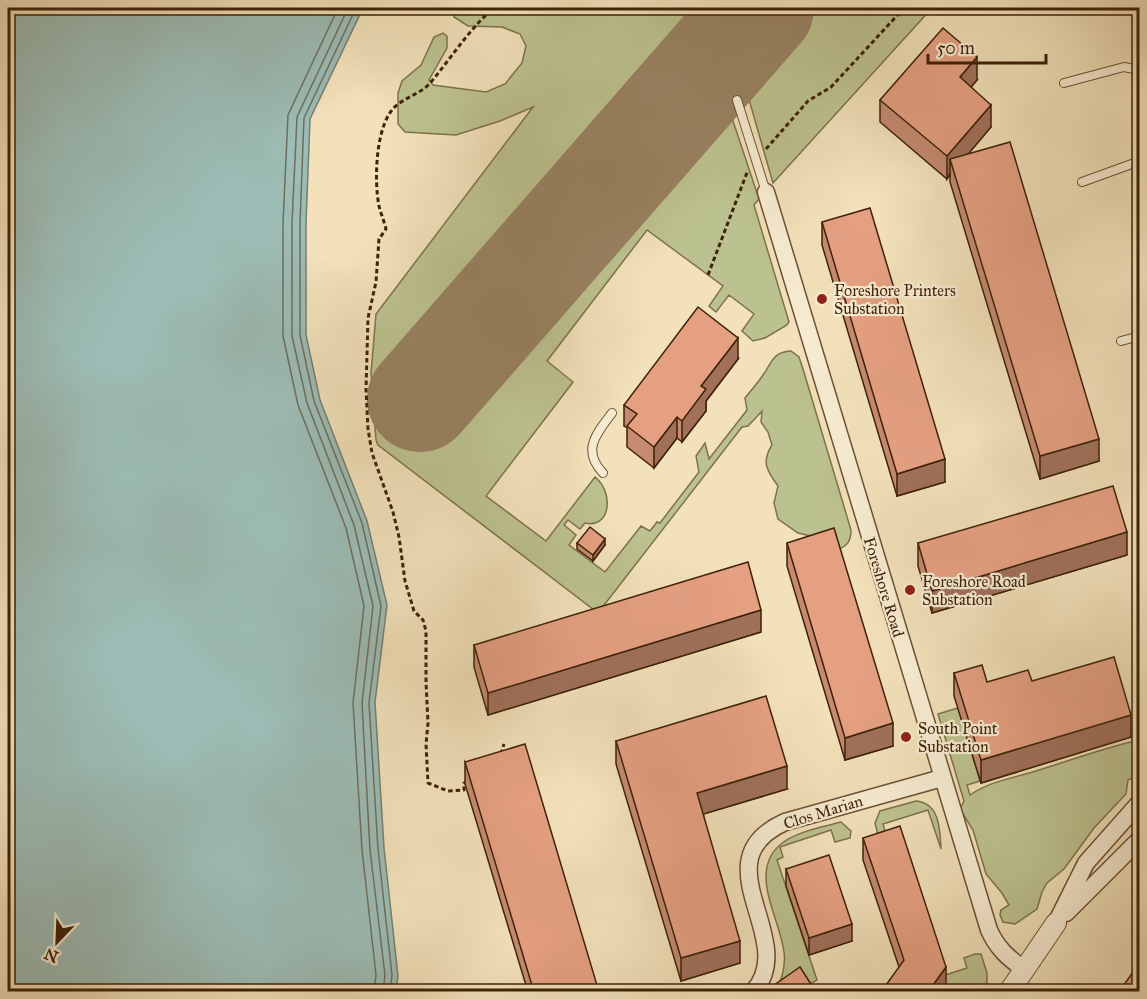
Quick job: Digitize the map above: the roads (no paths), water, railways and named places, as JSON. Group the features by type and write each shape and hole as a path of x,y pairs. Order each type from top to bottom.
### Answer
{"street":[{"name":"Foreshore Road","path":"766,192 989,930 1004,954 1024,969"},
{"name":"Clos Marian","path":"753,992 765,969 766,951 750,890 748,868 754,849 766,833 785,822 942,778"},
{"path":"1009,992 1056,923 1086,863 1140,802"},
{"path":"1056,923 1140,839"}],"lane":[{"path":"1064,83 1124,67 1140,72"},
{"path":"736,100 766,192"},
{"path":"1082,182 1140,161"},
{"path":"1121,341 1140,336"},
{"path":"603,473 592,457 592,447 594,438 612,413"}],"water":[{"path":"8,8 363,8 310,119 306,223 306,335 320,400 367,521 387,605 375,702 384,848 398,976 396,991 8,991"}],"place":[{"name":"Foreshore Printers Substation","path":"822,299"},
{"name":"Foreshore Road Substation","path":"910,590"},
{"name":"South Point Substation","path":"906,737"}]}
